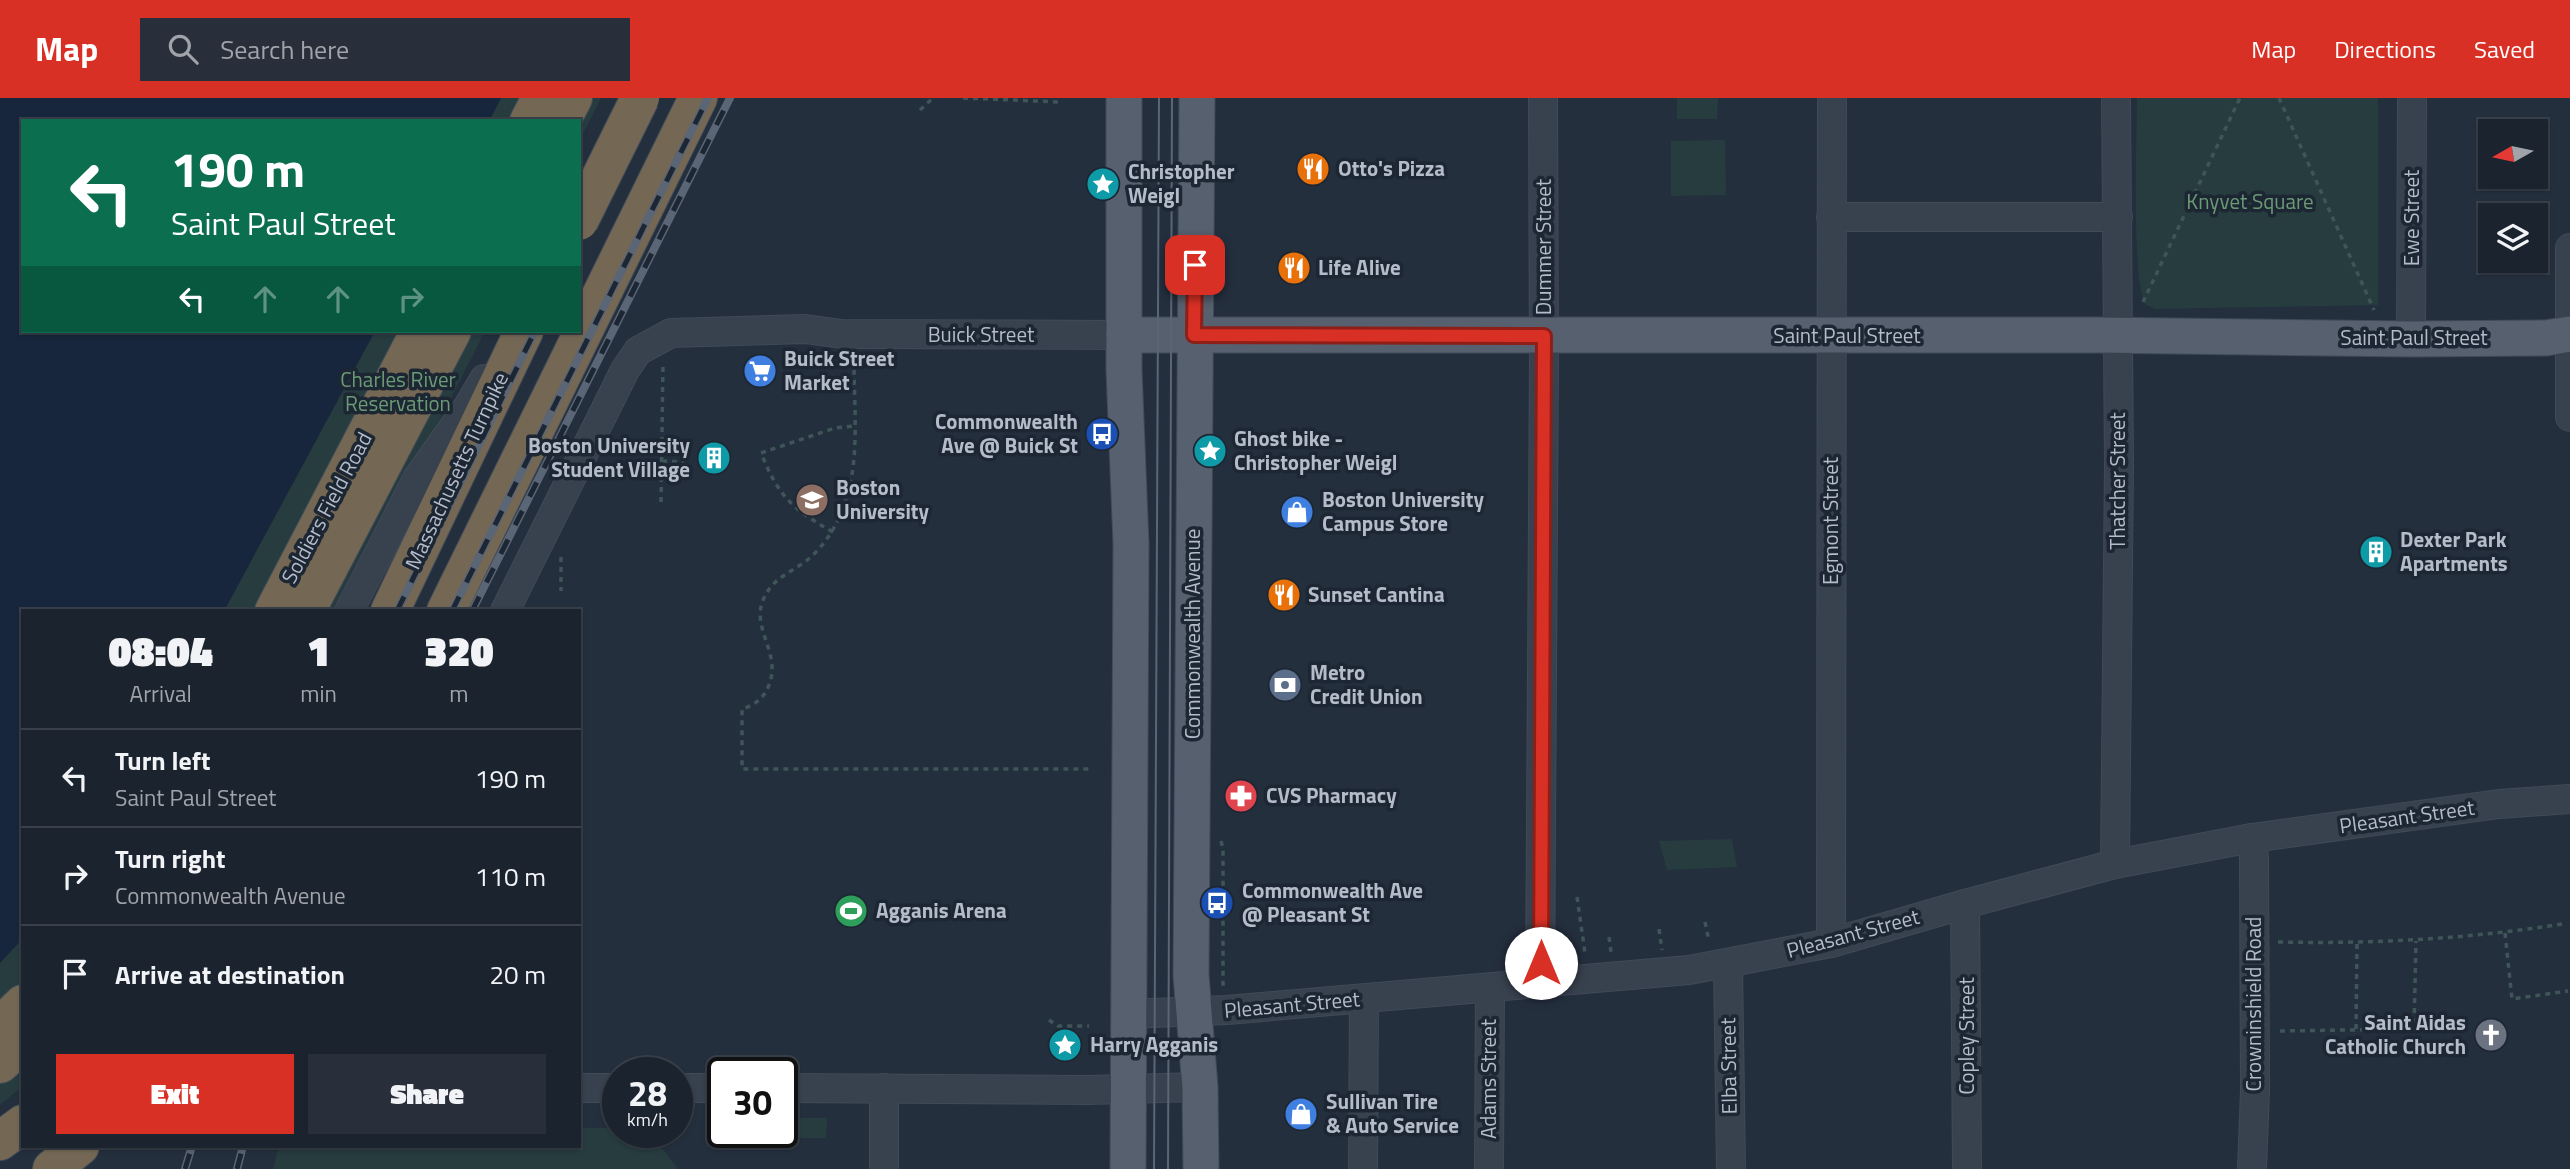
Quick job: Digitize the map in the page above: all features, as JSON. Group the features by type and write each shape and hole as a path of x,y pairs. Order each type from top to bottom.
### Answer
{"highway":[{"path":"530,119 541,98"},
{"path":"562,119 573,98"},
{"path":"581,217 640,98"},
{"path":"447,609 698,98"},
{"name":"Soldiers Field Road","path":"275,609 419,333"},
{"name":"Soldiers Field Road","path":"307,609 451,333"},
{"name":"Massachusetts Turnpike","path":"391,609 523,333"},
{"path":"0,1026 21,1006"},
{"path":"0,1064 21,1044"},
{"path":"0,1141 21,1125"},
{"path":"51,1169 77,1148"}],"main road":[{"path":"1124,98 1124,335 1131,544 1128,1169"},
{"name":"Commonwealth Avenue","path":"1197,98 1191,975 1200,1087 1201,1169"},
{"name":"Saint Paul Street","path":"1124,335 2411,339 2546,338 2569,334"}],"street":[{"path":"581,196 631,98"},
{"name":"Dummer Street","path":"1540,985 1543,98"},
{"name":"Egmont Street","path":"1831,943 1832,98"},
{"name":"Thatcher Street","path":"2115,864 2119,464 2116,98"},
{"name":"Ewe Street","path":"2411,339 2412,98"},
{"path":"1831,218 2118,217"},
{"path":"2570,248 2570,417"},
{"name":"Buick Street","path":"667,344 805,329 842,334 1124,335"},
{"path":"350,609 407,495 431,455 467,408 509,333"},
{"path":"506,609 625,370 638,351 667,344"},
{"name":"Pleasant Street","path":"1128,1014 1194,1013 1689,970 1719,957 1831,943 2115,864 2252,838 2499,804 2570,799"},
{"name":"Crowninshield Road","path":"2252,838 2255,1090 2252,1169"},
{"name":"Copley Street","path":"1965,904 1967,1169"},
{"name":"Elba Street","path":"1719,957 1731,1169"},
{"name":"Adams Street","path":"1489,1169 1490,989"},
{"path":"1363,1169 1364,999"},
{"path":"798,1088 1088,1090 1200,1087"},
{"path":"581,1088 602,1088"},
{"path":"884,1088 884,1169"}],"path":[{"path":"920,110 933,98"},
{"path":"963,98 1059,102 1059,98"},
{"path":"2140,308 2240,98"},
{"path":"2279,98 2376,316"},
{"path":"662,502 667,344"},
{"path":"854,360 854,457 850,489 841,519 833,531 810,558 775,580 761,606 762,625 771,651 773,671 767,691 760,700 742,709 742,769 1089,769"},
{"path":"833,531 792,505 774,483 761,453 835,428 854,426"},
{"path":"662,461 684,462"},
{"path":"561,552 561,591"},
{"path":"1577,897 1587,962"},
{"path":"1705,922 1719,957"},
{"path":"2277,942 2357,944 2416,941 2505,933 2562,924"},
{"path":"1658,929 1663,955"},
{"path":"2505,933 2512,999 2568,991"},
{"path":"1609,937 1613,960"},
{"path":"2275,1031 2414,1028 2416,941"},
{"path":"2356,1029 2357,944"},
{"path":"1049,1020 1058,1026 1089,1026"}],"green space":[{"path":"501,98 601,98 581,138 581,119 490,119"},
{"path":"1677,98 1718,98 1717,119 1677,119"},
{"name":"Knyvet Square","path":"2137,98 2378,98 2378,305 2155,309 2146,305 2138,269"},
{"path":"1725,140 1726,195 1671,196 1671,141"},
{"name":"Charles River Reservation","path":"374,333 484,333 439,422 382,513 333,609 225,609"},
{"path":"1732,839 1737,867 1667,870 1659,841"},
{"path":"21,940 21,1088 0,1105 0,963"},
{"path":"798,1118 827,1118 826,1138 798,1138"},
{"path":"581,1128 602,1128 602,1148 662,1148 678,1169 273,1169 278,1148 581,1148"}],"water":[{"path":"0,98 501,98 490,119 21,119 21,333 374,333 225,609 21,609 21,940 0,963"}],"tram line":[{"path":"1154,1169 1159,98"},
{"path":"1168,1169 1172,98"}],"railway":[{"path":"581,222 626,98"},
{"path":"453,609 708,98"},
{"path":"473,609 730,98"},
{"path":"398,609 534,333"},
{"path":"185,1169 191,1148"},
{"path":"237,1169 242,1148"}],"place":[{"name":"Otto's Pizza","path":"1313,169"},
{"name":"Christopher Weigl","path":"1103,184"},
{"name":"Life Alive","path":"1294,268"},
{"name":"Buick Street Market","path":"760,371"},
{"name":"Commonwealth Ave @ Buick St","path":"1102,434"},
{"name":"Ghost bike - Christopher Weigl","path":"1210,451"},
{"name":"Boston University Student Village","path":"714,458"},
{"name":"Boston University","path":"812,500"},
{"name":"Boston University Campus Store","path":"1297,512"},
{"name":"Dexter Park Apartments","path":"2376,552"},
{"name":"Sunset Cantina","path":"1284,595"},
{"name":"Metro Credit Union","path":"1285,685"},
{"name":"CVS Pharmacy","path":"1241,796"},
{"name":"Commonwealth Ave @ Pleasant St","path":"1217,903"},
{"name":"Agganis Arena","path":"851,911"},
{"name":"Saint Aidas Catholic Church","path":"2491,1035"},
{"name":"Harry Agganis","path":"1065,1045"},
{"name":"Sullivan Tire & Auto Service","path":"1301,1114"}],"route":[{"path":"1195,265 1194,335 1544,336 1541,963"}]}
